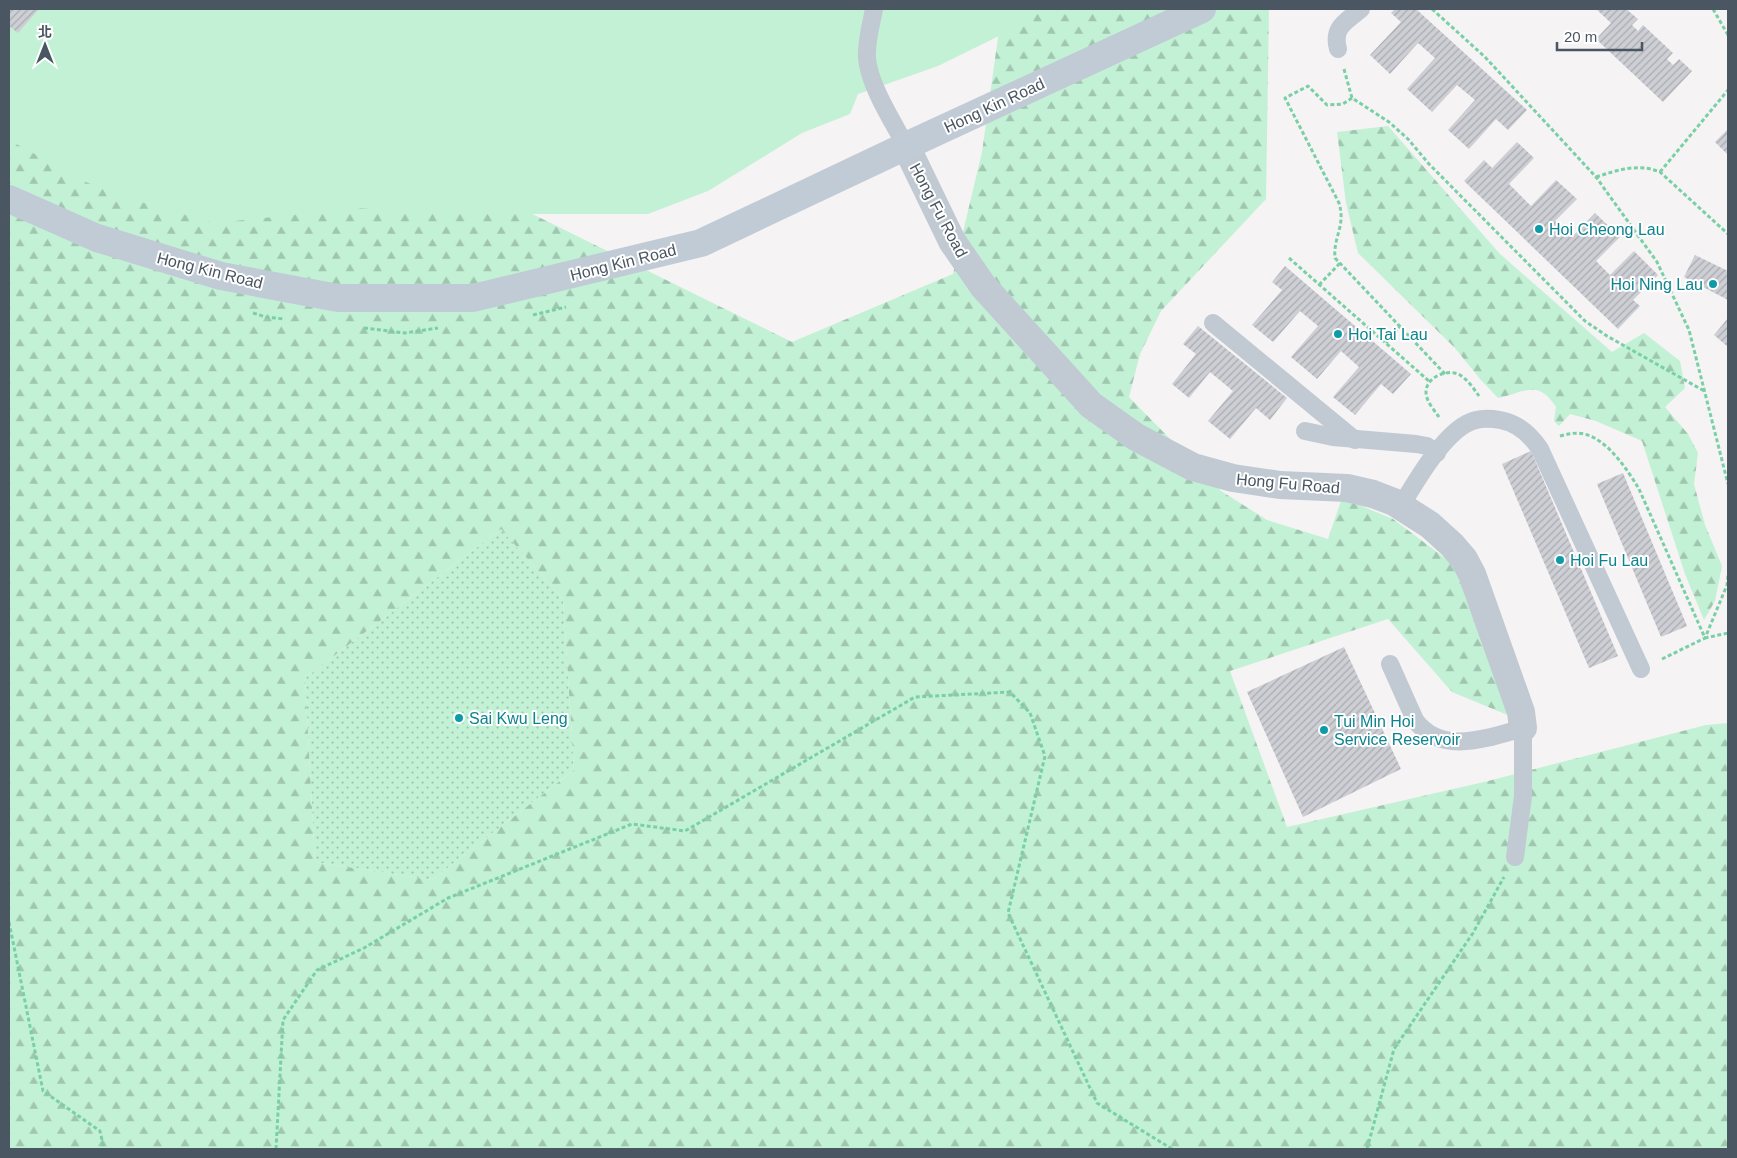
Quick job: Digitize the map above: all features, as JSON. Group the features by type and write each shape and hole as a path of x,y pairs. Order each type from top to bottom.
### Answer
{"street":[{"name":"Hong Kin Road","path":"9,199 97,238 221,276 338,298 474,298 701,243 1202,9"},
{"name":"Hong Fu Road","path":"906,146 952,241 983,286 1091,405 1136,437 1193,466 1233,478 1270,484 1347,488 1373,494 1401,506 1430,524 1464,559 1472,574 1521,712 1523,728"}],"lane":[{"path":"874,9 867,58 869,73 906,146"},
{"path":"1338,50 1335,39 1338,29 1362,9"},
{"path":"1213,323 1355,440"},
{"path":"1401,506 1437,453 1462,426 1476,420 1490,419 1506,421 1518,426 1530,436 1540,449 1641,669"},
{"path":"1305,431 1355,440 1416,444 1427,446 1437,453"},
{"path":"1390,664 1415,720 1434,737 1452,742 1467,742 1523,728"},
{"name":"Hong Fu Road","path":"1515,857 1523,796 1523,728"}],"path":[{"path":"1432,9 1485,57 1596,177 1657,262 1689,330 1728,484"},
{"path":"1713,9 1728,35"},
{"path":"1338,50 1352,98 1389,122 1408,139 1429,164 1585,321 1607,336 1706,392"},
{"path":"1352,98 1343,104 1327,105 1308,86 1285,98 1342,212 1342,222 1334,249 1335,258 1445,374"},
{"path":"1660,172 1728,90"},
{"path":"1596,177 1628,167 1650,167 1660,172 1728,234"},
{"path":"1289,258 1430,382"},
{"path":"1319,285 1340,263"},
{"path":"532,315 569,306"},
{"path":"248,311 266,317 286,319"},
{"path":"1386,343 1400,326"},
{"path":"356,327 405,333 444,328"},
{"path":"1441,420 1427,399 1426,390 1430,382 1437,376 1455,373 1461,376 1483,402"},
{"path":"1705,638 1727,585 1728,576"},
{"path":"1641,669 1705,638 1728,633"},
{"path":"276,1149 283,1020 317,970 364,948 448,898 632,824 685,831 915,697 1010,692 1030,713 1045,756 1008,913 1097,1103 1172,1149"},
{"path":"1367,1149 1394,1049 1472,933 1515,857"},
{"path":"9,922 43,1091 100,1131 104,1149"}],"green space":[{"path":"9,9 1045,9 1003,34 938,66 858,94 850,114 802,133 708,191 648,214 430,214 358,208 215,223 116,195 86,182 9,140"},
{"path":"1002,9 1269,9 1266,199 1161,311 1140,354 1129,397 1221,491 1267,520 1328,539 1342,498 1393,519 1458,568 1510,716 1452,692 1388,619 1230,671 1287,827 1484,782 1706,725 1728,723 1728,1149 9,1149 9,41 514,205 792,342 953,274 982,152","holes":["501,529 563,599 574,770 432,880 315,862 305,678"]},
{"path":"1388,126 1500,254 1612,352 1644,333 1680,361 1685,388 1665,407 1688,434 1698,453 1694,484 1705,525 1722,566 1715,601 1704,620 1685,574 1642,441 1596,421 1570,414 1559,426 1554,421 1556,407 1549,398 1537,390 1523,391 1498,398 1454,347 1358,253 1346,203 1337,132"},
{"path":"501,529 563,599 574,770 432,880 315,862 305,678"}],"building":[{"path":"9,9 39,9 18,33 9,26"},
{"path":"1395,9 1416,9 1527,110 1508,130 1496,119 1469,149 1448,130 1475,100 1457,85 1432,112 1407,89 1435,58 1418,43 1390,74 1370,55 1401,22 1391,13"},
{"path":"1596,9 1626,9 1638,19 1632,25 1638,31 1643,25 1673,53 1667,59 1673,65 1679,59 1692,71 1663,102 1596,39 1611,23"},
{"path":"1728,129 1728,155 1715,142"},
{"name":"Hoi Cheong Lau","path":"1517,142 1534,158 1509,184 1531,206 1556,180 1577,199 1555,221 1572,237 1595,213 1620,237 1596,261 1610,275 1634,251 1658,275 1633,300 1640,306 1618,329 1464,181 1484,160 1492,168"},
{"name":"Hoi Ning Lau","path":"1695,255 1728,271 1728,300 1684,277"},
{"name":"Hoi Tai Lau","path":"1285,266 1411,374 1393,394 1381,384 1355,415 1333,397 1359,367 1341,351 1317,379 1291,357 1318,326 1300,311 1273,342 1252,325 1282,290 1272,282"},
{"name":"Hoi Ning Lau","path":"1728,318 1728,347 1714,335"},
{"path":"1198,326 1287,398 1270,420 1256,408 1230,439 1208,421 1233,391 1210,372 1189,398 1172,384 1196,354 1183,344"},
{"name":"Hoi Fu Lau","path":"1531,451 1618,656 1589,668 1502,464"},
{"name":"Hoi Fu Lau","path":"1623,473 1687,626 1661,637 1597,484"},
{"name":"Tui Min Hoi Service Reservoir","path":"1344,647 1401,769 1303,817 1247,692"}],"place":[{"name":"Hoi Cheong Lau","path":"1539,229"},
{"name":"Hoi Ning Lau","path":"1713,284"},
{"name":"Hoi Tai Lau","path":"1338,334"},
{"name":"Hoi Fu Lau","path":"1560,560"},
{"name":"Sai Kwu Leng","path":"459,718"},
{"name":"Tui Min Hoi Service Reservoir","path":"1324,730"}]}
